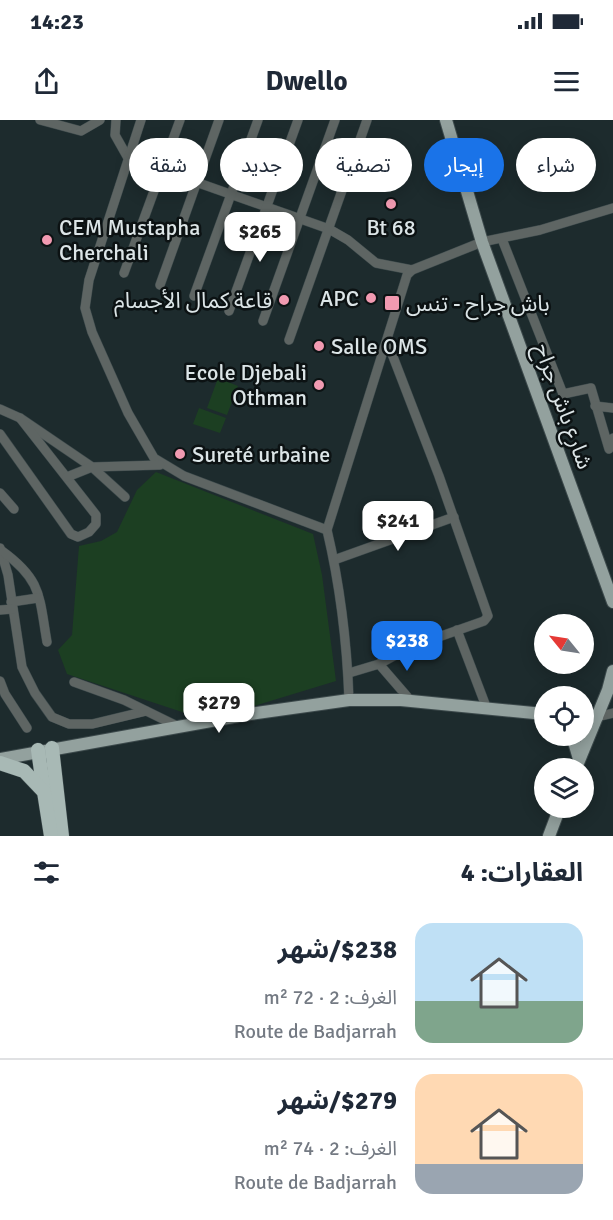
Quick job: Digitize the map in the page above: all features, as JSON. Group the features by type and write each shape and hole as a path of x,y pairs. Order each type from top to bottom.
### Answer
{"highway":[{"path":"45,749 44,792 51,836"},
{"path":"45,749 62,836"},
{"path":"0,763 24,771 44,792"}],"main road":[{"name":"شارع باش جراح","path":"446,120 482,242 611,585 613,602"},
{"path":"580,758 613,671"},
{"path":"0,759 45,749 107,741 177,726 349,700 411,701 534,713"},
{"path":"549,836 556,818"}],"street":[{"path":"40,120 81,131 100,120"},
{"path":"116,120 115,135 128,158"},
{"path":"141,120 89,280 85,308 92,332 128,413 160,465"},
{"path":"173,138 180,120"},
{"path":"208,150 219,120"},
{"path":"194,296 258,120"},
{"path":"229,310 298,120"},
{"path":"263,321 335,120"},
{"path":"289,340 367,120"},
{"path":"208,187 329,229 348,240 376,263 412,270 482,242 502,239 613,208"},
{"path":"124,273 153,192"},
{"path":"160,285 193,192"},
{"path":"502,239 563,394 591,388 609,449 613,438"},
{"path":"349,700 349,673 334,560 327,530 404,282 412,270"},
{"path":"349,673 379,664 410,647 484,621 488,613 387,341"},
{"path":"595,406 613,408"},
{"path":"0,409 20,418 92,467 125,497"},
{"path":"0,434 71,534 78,537 92,528 97,518 20,418"},
{"path":"67,477 92,467 160,465 327,530"},
{"path":"0,492 14,509"},
{"path":"334,560 454,517"},
{"path":"1,550 28,572 35,584 47,642"},
{"path":"1,550 22,668 35,693 52,717 62,723 78,725 101,723 146,711"},
{"path":"0,610 38,598"},
{"path":"457,630 487,709"},
{"path":"379,664 411,701"},
{"path":"0,681 2,695 27,728"},
{"path":"74,682 177,726"},
{"path":"597,717 613,713"}],"green space":[{"path":"218,378 238,386 227,415 207,408"},
{"path":"199,408 226,418 220,433 193,424"},
{"path":"156,472 313,534 322,575 336,681 251,707 185,713 67,674 58,650 72,635 79,546 101,541 117,532 137,490"}],"place":[{"name":"Bt 68","path":"391,204"},
{"name":"CEM Mustapha Cherchali","path":"47,240"},
{"name":"APC","path":"371,298"},
{"name":"قاعة كمال الأجسام","path":"284,300"},
{"name":"باش جراح - تنس","path":"392,303"},
{"name":"Salle OMS","path":"319,346"},
{"name":"Ecole Djebali Othman","path":"319,385"},
{"name":"Sureté urbaine","path":"180,454"}]}
